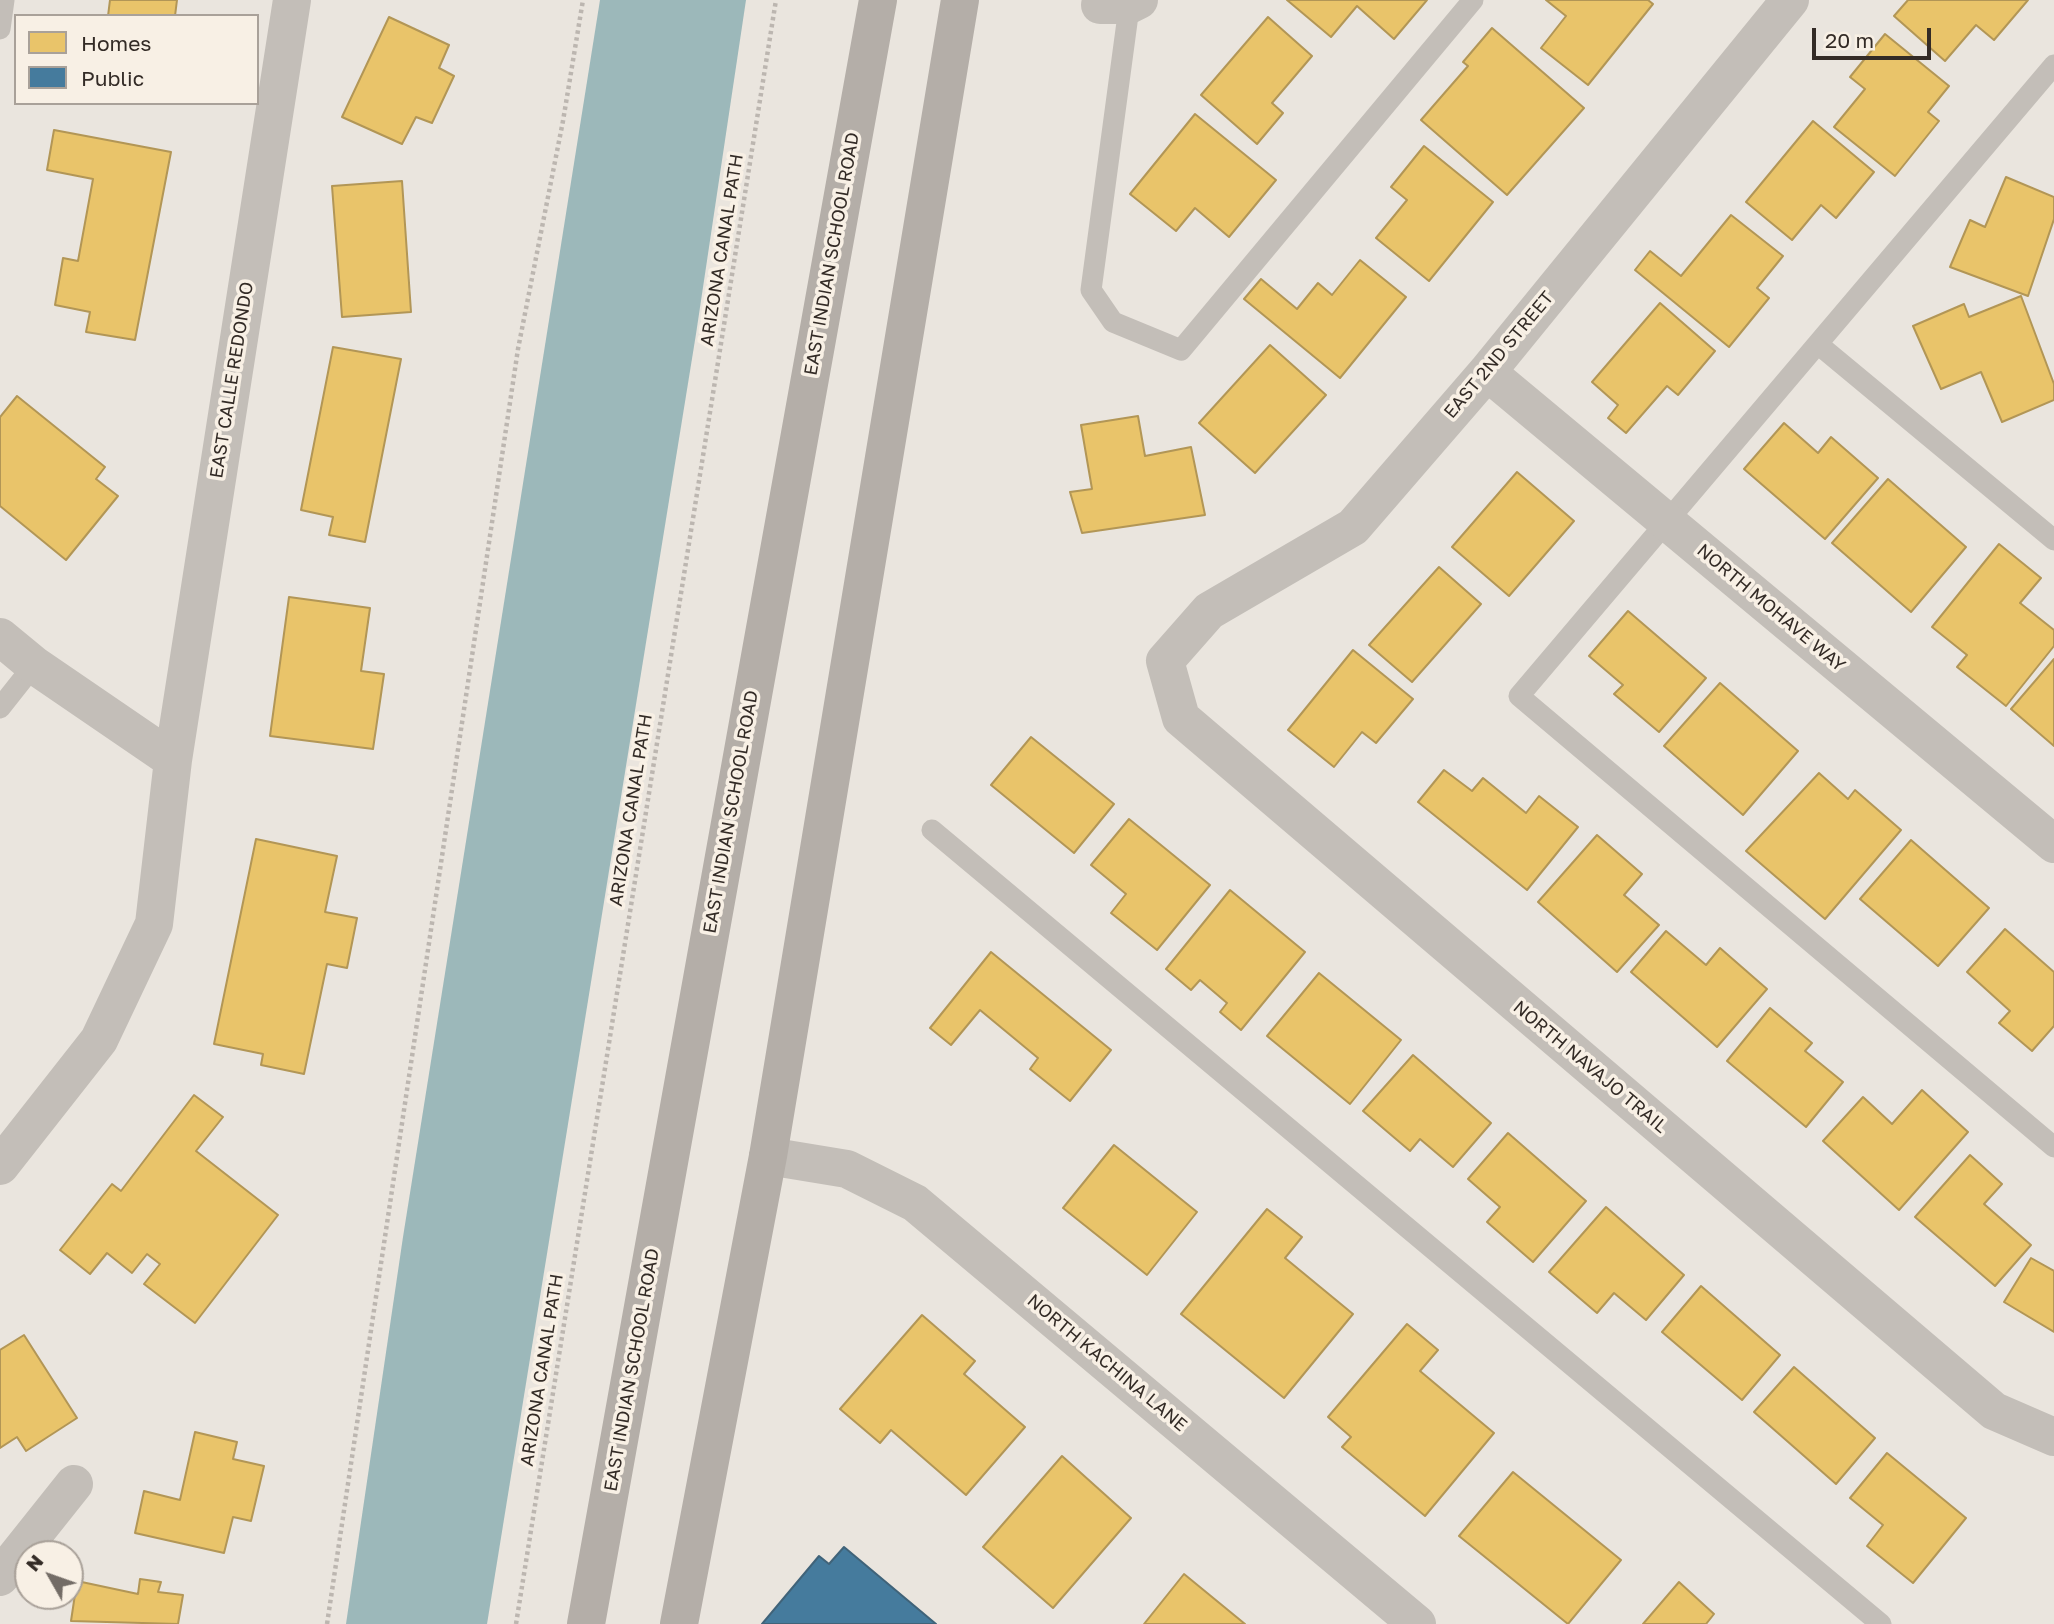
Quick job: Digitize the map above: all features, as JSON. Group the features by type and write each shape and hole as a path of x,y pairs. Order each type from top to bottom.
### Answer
{"main road":[{"name":"EAST INDIAN SCHOOL ROAD","path":"586,1624 878,0"},
{"path":"679,1624 768,1156 960,0"}],"street":[{"name":"EAST CALLE REDONDO","path":"0,1166 99,1041 153,924 173,760 292,0"},
{"name":"EAST 2ND STREET","path":"1165,661 1209,611 1353,527 1487,372 1790,0"},
{"name":"NORTH MOHAVE WAY","path":"1487,372 2054,844"},
{"path":"0,636 34,665 173,760"},
{"name":"NORTH NAVAJO TRAIL","path":"1165,661 1181,718 1994,1411 2054,1437"},
{"name":"NORTH KACHINA LANE","path":"768,1156 847,1169 915,1203 1418,1624"},
{"path":"0,1577 74,1484"}],"lane":[{"path":"0,29 5,0"},
{"path":"1124,2 1091,290 1113,321 1181,350 1473,0"},
{"path":"2054,65 1669,523 1519,696 2054,1147"},
{"path":"1819,345 2054,540"},
{"path":"0,708 34,665"},
{"path":"932,830 1881,1624"}],"path":[{"path":"327,1624 518,349 583,0"},
{"name":"ARIZONA CANAL PATH","path":"516,1624 776,0"}],"water":[{"path":"600,0 746,0 696,334 487,1624 346,1624 403,1237"}],"building: Homes":[{"path":"110,0 177,0 175,14 108,14"},
{"path":"1287,0 1427,0 1394,39 1357,6 1331,37"},
{"path":"1546,0 1648,0 1653,4 1588,85 1541,48 1566,16"},
{"path":"1908,0 2028,0 1994,40 1976,25 1945,61 1894,16"},
{"path":"389,17 449,45 439,68 454,76 432,123 416,117 402,144 342,117"},
{"path":"1268,17 1312,56 1272,103 1283,113 1257,144 1201,95"},
{"path":"1492,28 1584,108 1507,195 1421,120 1468,66 1463,62"},
{"path":"1885,34 1949,86 1928,112 1939,121 1895,176 1834,127 1865,89 1850,77"},
{"path":"1195,114 1276,180 1229,237 1195,208 1176,231 1130,194"},
{"path":"1813,121 1874,172 1836,218 1821,205 1792,240 1746,202"},
{"path":"54,130 171,152 135,340 86,332 90,312 55,305 63,258 78,261 93,179 47,170"},
{"path":"1424,146 1493,202 1429,281 1376,238 1407,200 1391,187"},
{"path":"2006,177 2054,197 2054,219 2028,296 1950,267 1970,220 1985,227"},
{"path":"402,181 411,312 342,317 332,186"},
{"path":"1731,215 1783,256 1757,288 1769,298 1729,347 1635,270 1650,251 1681,276"},
{"path":"1360,260 1406,297 1340,378 1244,299 1261,279 1297,309 1318,283 1332,295"},
{"path":"2021,296 2054,384 2054,400 2002,422 1981,372 1941,389 1913,326 1964,304 1969,317"},
{"path":"1660,303 1715,351 1678,395 1667,386 1626,433 1608,418 1618,405 1592,382"},
{"path":"1270,345 1326,395 1255,473 1199,423"},
{"path":"333,347 401,359 365,542 329,535 333,517 301,510"},
{"path":"17,396 105,467 96,479 118,496 66,560 0,506 0,417"},
{"path":"1138,416 1145,456 1191,447 1205,515 1082,533 1070,492 1092,489 1081,425"},
{"path":"1784,423 1818,453 1831,437 1878,478 1825,539 1744,469"},
{"path":"1517,472 1574,521 1509,596 1452,547"},
{"path":"1888,479 1966,547 1911,612 1832,543"},
{"path":"1999,544 2041,578 2020,603 2054,630 2054,646 2006,706 1957,667 1967,655 1932,627"},
{"path":"1439,567 1481,604 1412,682 1369,645"},
{"path":"289,597 370,608 361,671 384,674 373,749 270,736"},
{"path":"1628,611 1706,678 1659,732 1614,694 1623,685 1589,656"},
{"path":"1353,650 1413,699 1376,743 1362,732 1334,767 1288,730"},
{"path":"2054,659 2054,746 2011,709"},
{"path":"1720,683 1798,751 1743,815 1664,746"},
{"path":"1031,737 1114,804 1074,853 991,785"},
{"path":"1444,770 1472,791 1483,778 1526,813 1539,796 1578,827 1527,890 1418,802"},
{"path":"1819,773 1848,799 1855,790 1901,830 1825,919 1746,851"},
{"path":"1129,819 1210,885 1157,950 1111,913 1126,894 1091,865"},
{"path":"1597,835 1642,874 1624,895 1659,925 1617,972 1538,902"},
{"path":"256,839 337,856 325,912 357,918 347,968 327,964 304,1074 261,1065 263,1054 214,1044"},
{"path":"1911,840 1989,908 1938,966 1860,899"},
{"path":"1230,890 1305,952 1241,1030 1220,1012 1227,1003 1200,980 1191,990 1166,969"},
{"path":"2005,929 2054,972 2054,1026 2032,1051 1999,1023 2010,1011 1967,972"},
{"path":"1666,931 1706,965 1720,948 1767,989 1717,1047 1631,972"},
{"path":"991,952 1111,1050 1070,1101 1030,1069 1038,1058 980,1010 951,1045 930,1028"},
{"path":"1319,973 1401,1040 1350,1104 1267,1036"},
{"path":"1770,1008 1812,1043 1805,1051 1843,1082 1806,1127 1727,1061"},
{"path":"1413,1055 1491,1123 1453,1167 1420,1139 1410,1151 1363,1111"},
{"path":"1922,1090 1968,1132 1899,1210 1823,1141 1863,1097 1892,1124"},
{"path":"194,1095 223,1117 196,1151 278,1215 195,1323 144,1284 160,1264 147,1254 132,1273 107,1253 90,1274 60,1250 112,1184 121,1191"},
{"path":"1508,1133 1586,1201 1533,1262 1487,1222 1500,1207 1468,1179"},
{"path":"1114,1145 1197,1212 1147,1275 1063,1208"},
{"path":"1970,1155 2002,1184 1984,1204 2031,1245 1995,1286 1915,1217"},
{"path":"1606,1207 1684,1275 1646,1320 1614,1293 1597,1313 1549,1272"},
{"path":"1267,1209 1302,1237 1285,1258 1353,1314 1284,1398 1181,1314"},
{"path":"2031,1258 2054,1271 2054,1332 2004,1302"},
{"path":"1701,1286 1780,1355 1742,1400 1662,1332"},
{"path":"922,1315 975,1361 964,1374 1025,1427 966,1495 891,1430 880,1443 840,1409"},
{"path":"1407,1324 1438,1350 1420,1371 1494,1433 1425,1516 1342,1447 1351,1437 1328,1417"},
{"path":"24,1335 77,1418 26,1451 17,1437 0,1448 0,1350"},
{"path":"1794,1367 1875,1438 1836,1484 1754,1412"},
{"path":"195,1432 237,1442 233,1459 264,1466 251,1521 233,1517 224,1553 135,1533 144,1491 180,1500"},
{"path":"1887,1453 1966,1518 1913,1583 1867,1546 1883,1525 1850,1498"},
{"path":"1062,1456 1131,1518 1053,1608 983,1547"},
{"path":"1513,1472 1621,1560 1568,1624 1459,1536"},
{"path":"1184,1574 1245,1624 1144,1624"},
{"path":"140,1579 161,1582 158,1592 183,1595 178,1624 71,1621 73,1610 84,1610 84,1582 138,1594"},
{"path":"1679,1582 1714,1614 1706,1624 1643,1624"}],"building: Public":[{"path":"844,1547 936,1624 762,1624 819,1556 829,1564"}]}
